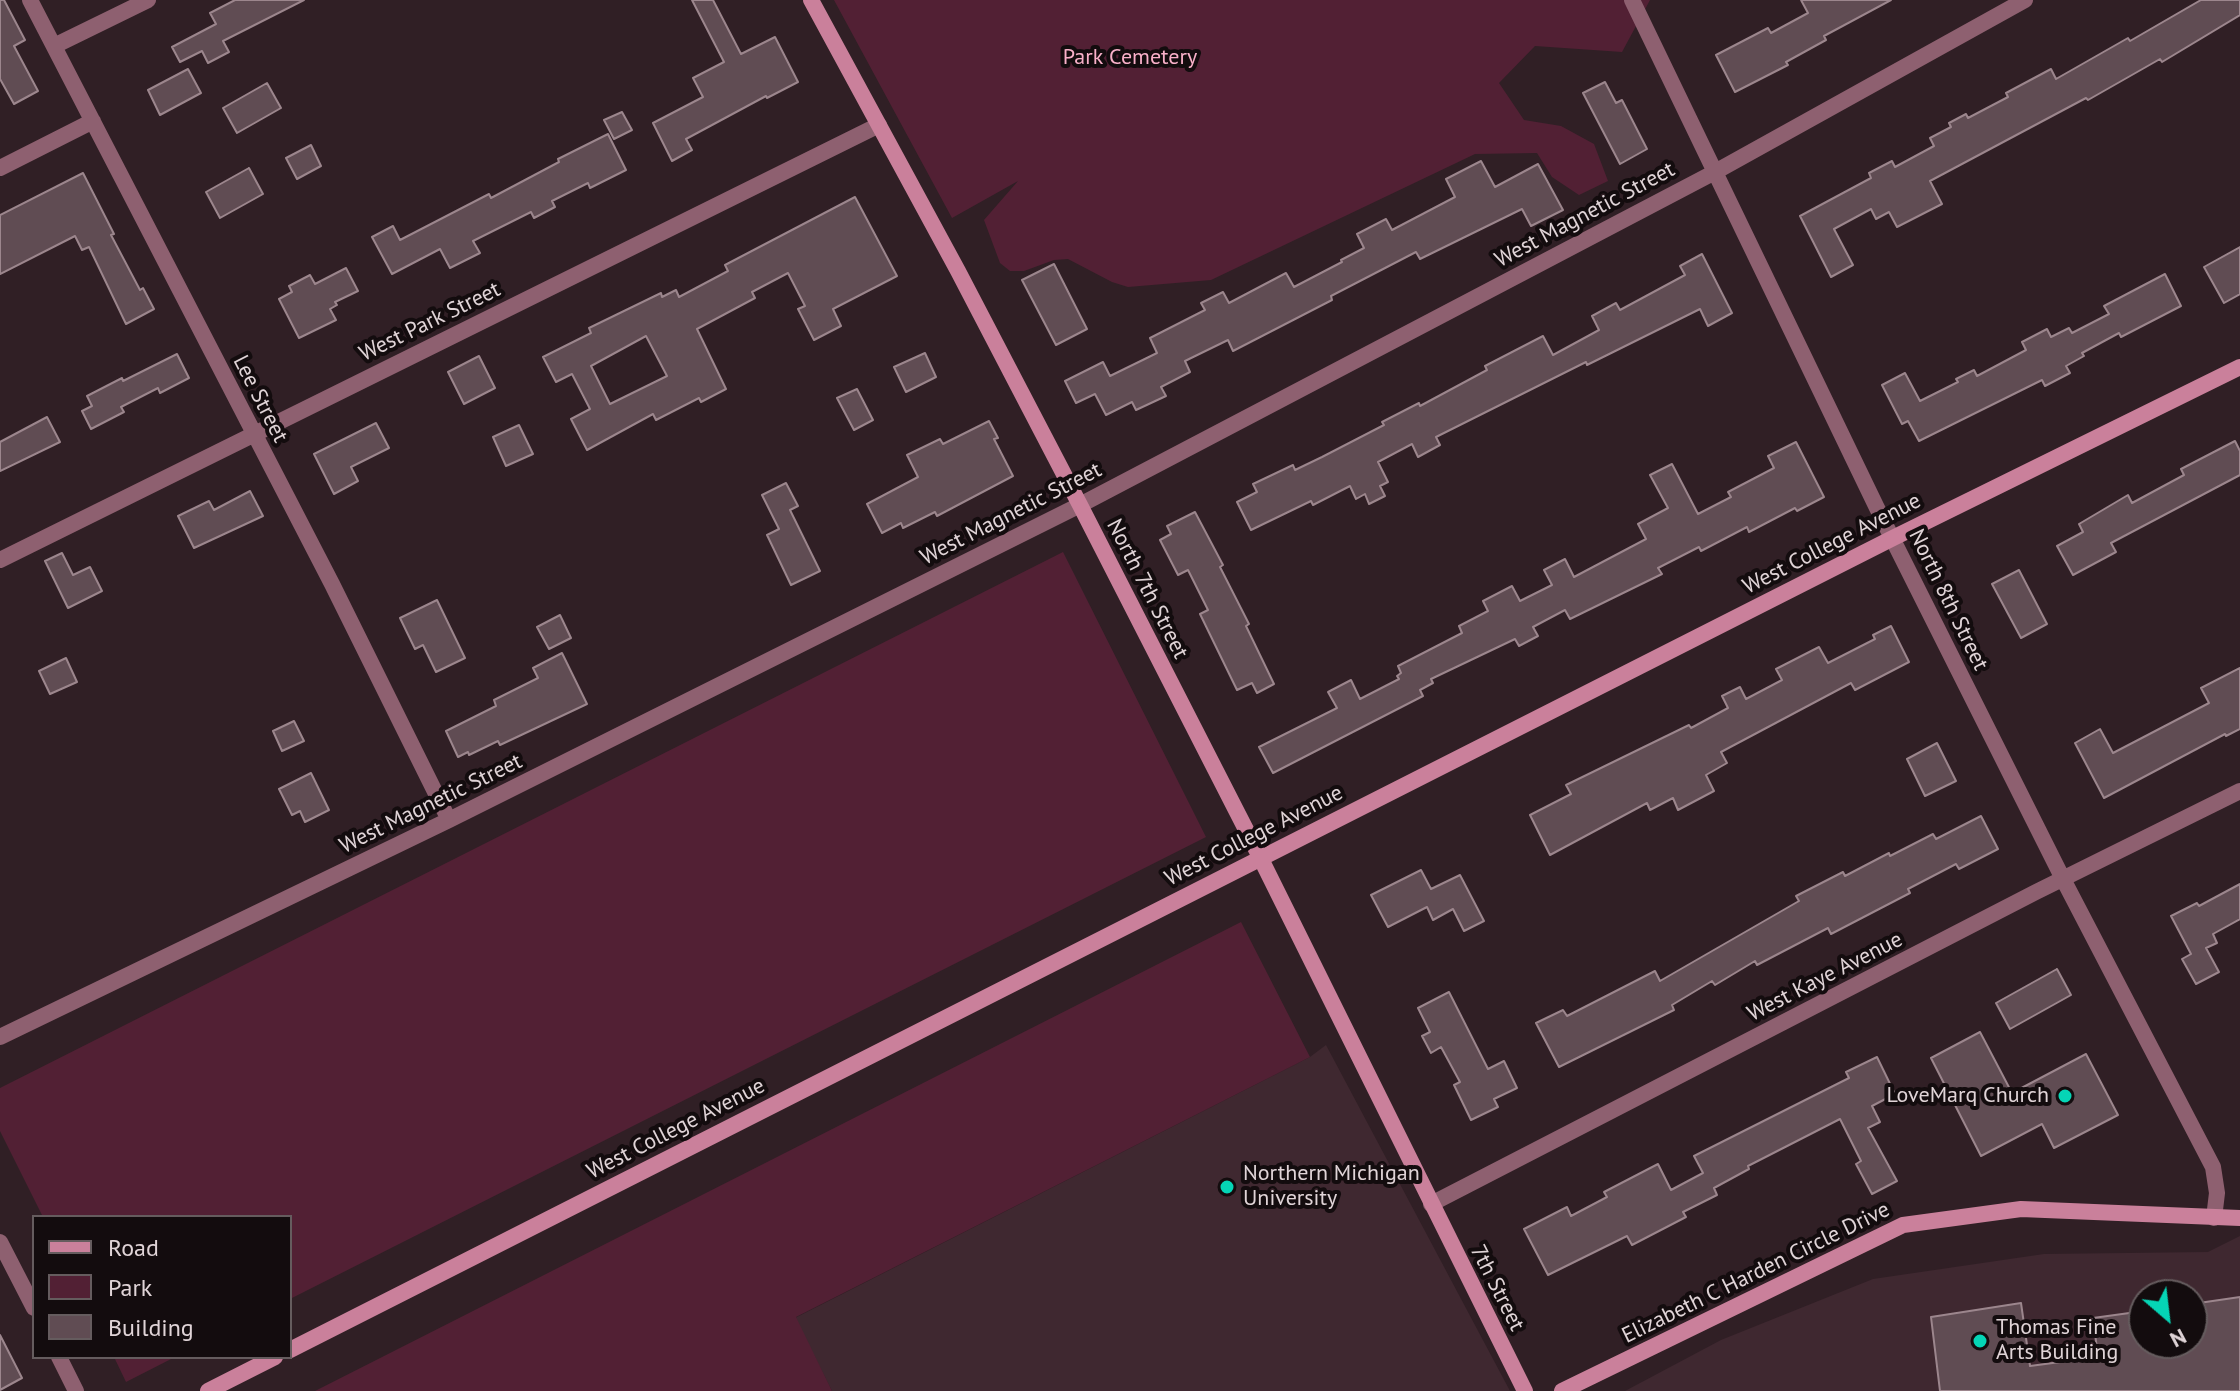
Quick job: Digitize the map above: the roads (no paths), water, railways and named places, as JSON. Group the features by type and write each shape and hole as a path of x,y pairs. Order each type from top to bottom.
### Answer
{"street":[{"name":"Lee Street","path":"30,0 332,584 449,820"},
{"path":"54,46 148,0"},
{"name":"North 7th Street","path":"811,0 1080,505 1260,857 1431,1204"},
{"name":"North 8th Street","path":"1632,0 1893,538 2063,879 2213,1167 2217,1193 2214,1218"},
{"name":"West Magnetic Street","path":"0,1037 449,820 1080,505 1715,172 2025,0"},
{"path":"0,168 93,121"},
{"name":"West Park Street","path":"0,560 879,125"},
{"name":"West College Avenue","path":"292,1349 1260,857 2240,367"},
{"name":"West Kaye Avenue","path":"1431,1204 2240,791"},
{"name":"7th Street","path":"1431,1204 1525,1391"},
{"name":"Elizabeth C Harden Circle Drive","path":"1562,1391 1903,1225 2021,1209 2240,1218"},
{"path":"0,1242 32,1304"},
{"path":"60,1359 76,1391"},
{"path":"208,1391 271,1359"}],"place":[{"name":"LoveMarq Church","path":"2065,1096"},
{"name":"Northern Michigan University","path":"1227,1187"},
{"name":"Thomas Fine Arts Building","path":"1980,1341"}],"park label":[{"name":"Park Cemetery","path":"1130,58"}]}
